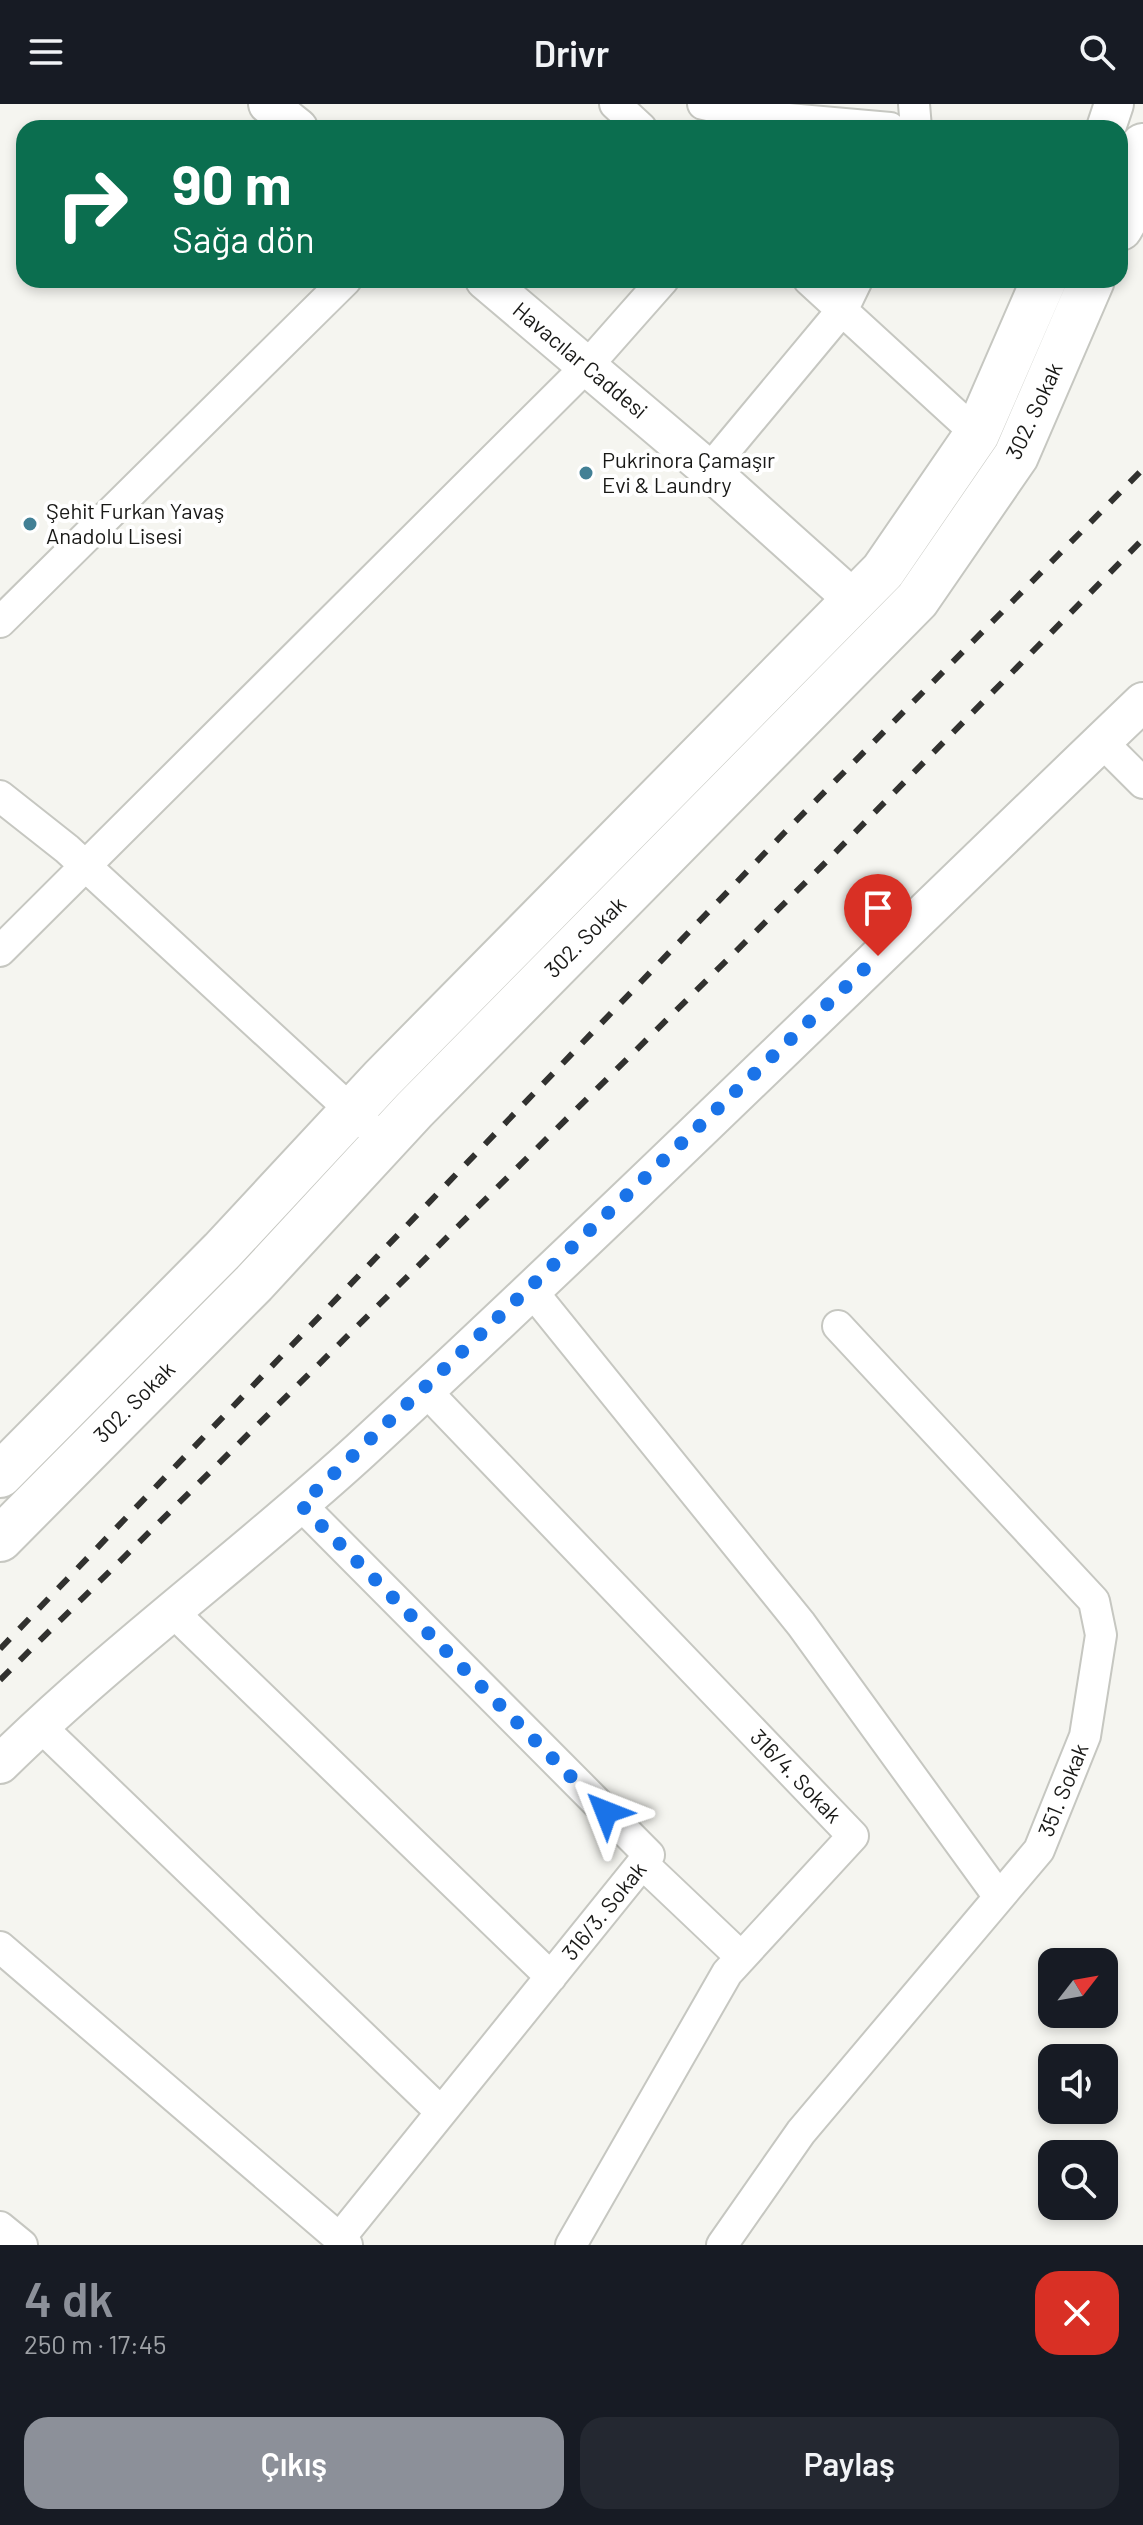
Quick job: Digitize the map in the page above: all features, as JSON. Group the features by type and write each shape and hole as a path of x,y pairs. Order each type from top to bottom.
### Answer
{"main road":[{"path":"1128,163 1143,146"},
{"path":"1128,214 1143,188"},
{"name":"302. Sokak","path":"0,1475 883,571 977,434 1041,288"},
{"name":"302. Sokak","path":"0,1539 254,1283 385,1141 917,600 1016,456 1089,288"}],"street":[{"path":"268,104 288,120"},
{"path":"615,104 632,120"},
{"path":"703,104 755,116 800,120"},
{"path":"0,622 338,288"},
{"name":"Havacılar Caddesi","path":"494,288 709,470 854,600"},
{"path":"0,951 83,864 587,366 656,288"},
{"path":"818,288 977,434"},
{"path":"709,470 843,309 853,288"},
{"path":"0,1764 39,1725 301,1505 425,1390 1143,702"},
{"path":"1102,742 1143,783"},
{"path":"0,796 83,864 385,1141"},
{"path":"531,1290 801,1624 999,1897"},
{"name":"351. Sokak","path":"722,2245 801,2132 1039,1850 1085,1736 1101,1635 1094,1601 838,1326"},
{"name":"316/4. Sokak","path":"425,1390 853,1836 727,1973 571,2245"},
{"name":"316/3. Sokak","path":"301,1505 649,1855 441,2112 343,2242"},
{"path":"173,1612 551,1977"},
{"path":"39,1725 441,2112"},
{"path":"643,1864 741,1957"},
{"path":"0,1947 343,2242"},
{"path":"0,2227 22,2245"}],"railway":[{"path":"0,1649 785,832 1143,469"},
{"path":"0,1680 822,866 1143,539"}],"place":[{"name":"Pukrinora Çamaşır Evi & Laundry","path":"586,473"},
{"name":"Şehit Furkan Yavaş Anadolu Lisesi","path":"30,524"}],"route":[{"path":"606,1812 301,1505 444,1373 878,956"}]}
